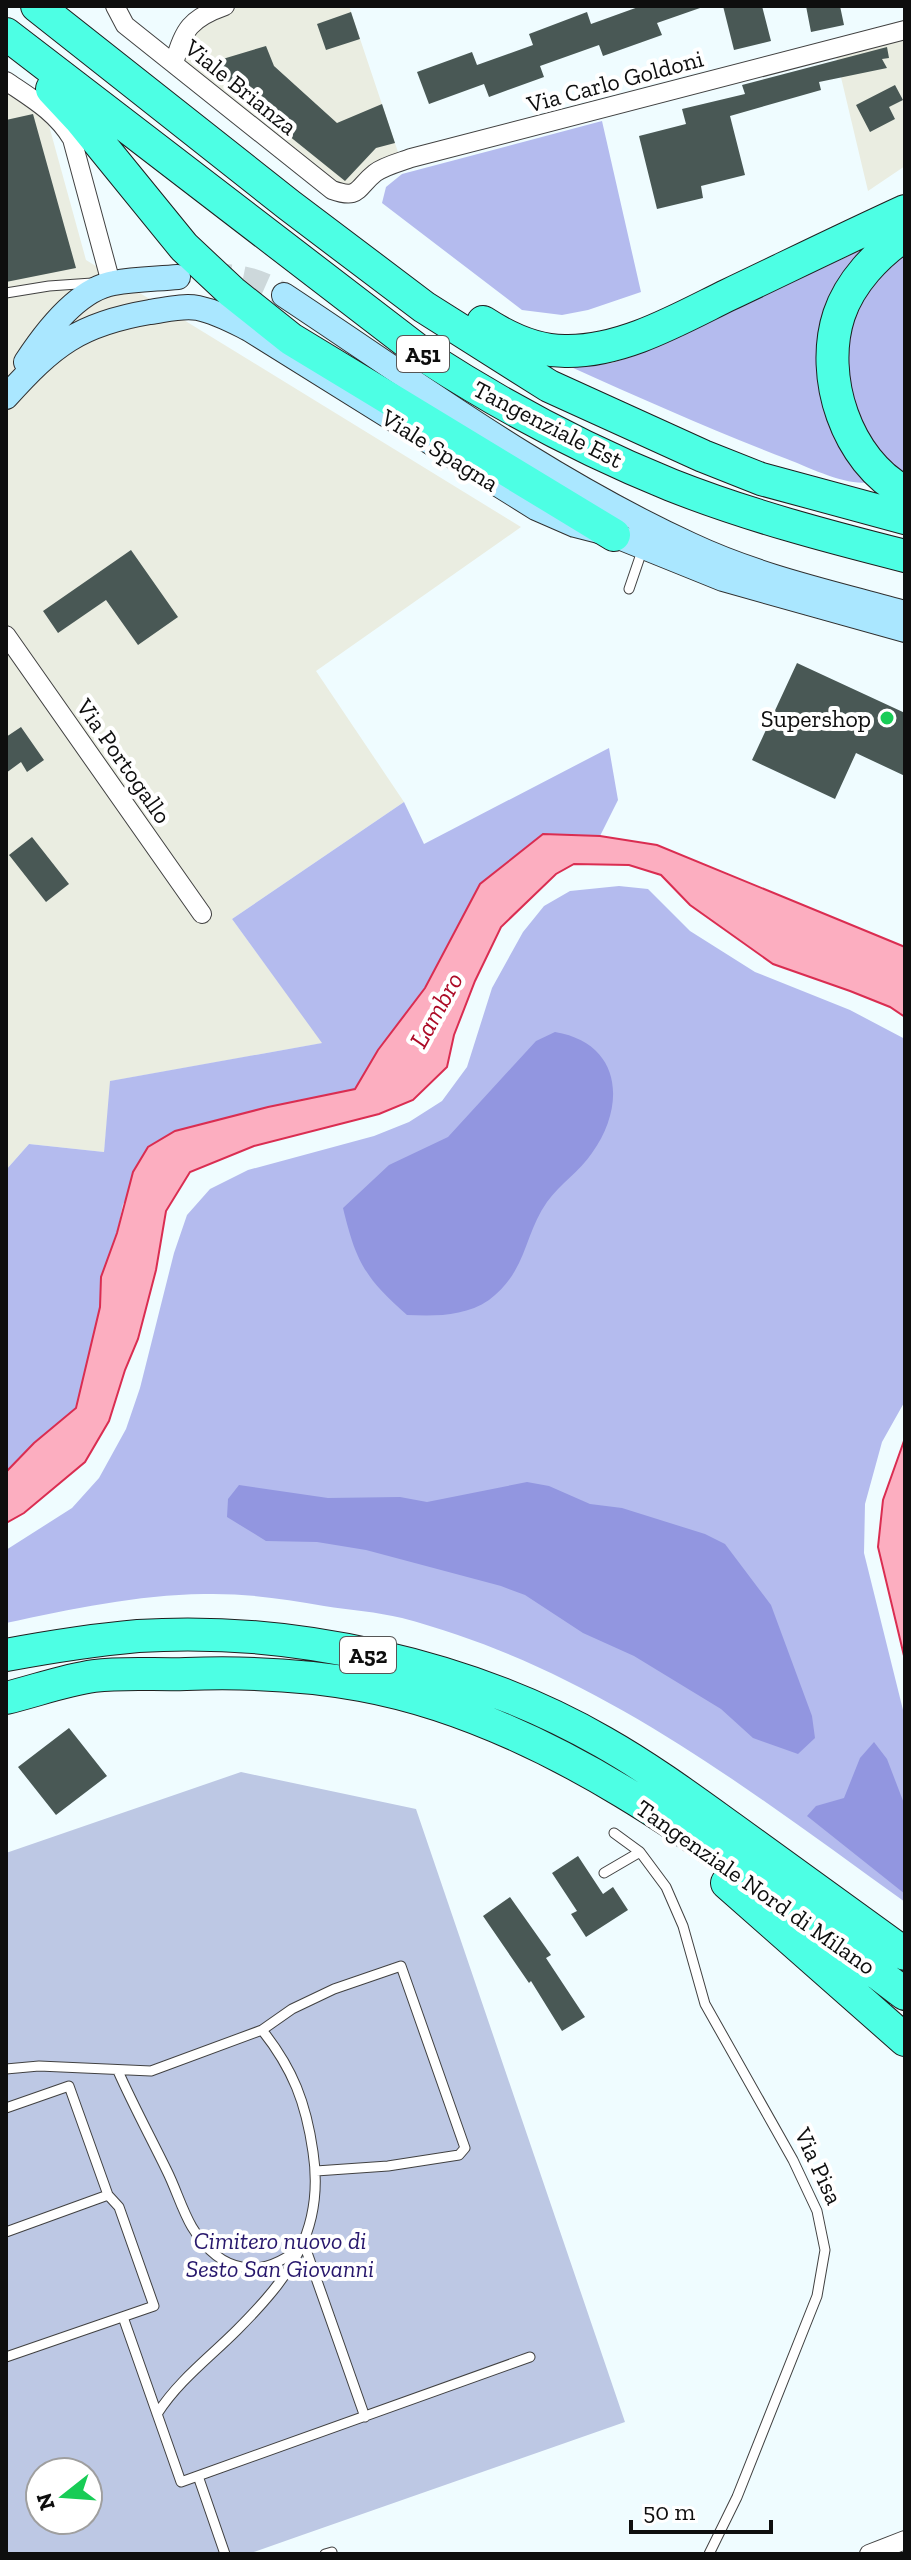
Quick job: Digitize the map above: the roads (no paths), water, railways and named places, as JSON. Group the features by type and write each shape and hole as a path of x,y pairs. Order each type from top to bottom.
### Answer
{"highway":[{"name":"Tangenziale Est","path":"37,6 424,307 549,386 761,479 905,518"},
{"name":"Tangenziale Est","path":"6,34 403,339 476,388 549,428 670,484 749,512 905,556"},
{"path":"6,51 48,85 79,118 184,247 232,292 291,339 614,535"},
{"path":"175,115 329,211 443,297 500,333 549,351 589,350 640,335 905,211"},
{"path":"905,235 871,265 850,291 833,337 833,370 839,403 850,433 868,461 891,484 905,492"},
{"name":"Tangenziale Nord di Milano","path":"6,1655 138,1636 191,1636 313,1644 374,1656 497,1692 600,1740 659,1775 687,1827 905,1994"},
{"name":"A52","path":"6,1698 95,1676 252,1672 364,1685 452,1720 571,1775 627,1809 687,1827"},
{"path":"687,1827 726,1883 905,1937"},
{"path":"791,1905 905,2040"},
{"name":"Tangenziale Nord di Milano","path":"791,1905 905,1954"}],"street":[{"name":"Viale Brianza","path":"115,6 125,25 332,190 346,195"},
{"path":"174,64 190,23 219,7"},
{"name":"Via Carlo Goldoni","path":"346,195 358,192 376,172 411,158 905,30"},
{"path":"6,81 47,109 62,123 72,139 119,318"},
{"name":"Viale Spagna","path":"6,394 47,330 74,304 111,283 178,277"},
{"name":"Viale Spagna","path":"284,295 504,441 616,509 694,547 740,565 905,613"},
{"name":"Viale Spagna","path":"6,394 61,343 84,330 119,318 194,307 216,312 249,329 536,508 575,525 614,535 682,565 765,593 905,630"},
{"name":"Via Portogallo","path":"6,635 202,914"},
{"path":"869,2554 905,2540"}],"lane":[{"path":"6,293 60,285 111,283"},
{"path":"629,589 643,548"},
{"name":"Via Pisa","path":"614,1833 640,1852 666,1887 683,1926 705,2004 793,2160 817,2211 825,2250 817,2296 737,2497 709,2554"},
{"path":"604,1873 640,1852"},
{"path":"6,2069 39,2066 151,2071 262,2030 292,2009 334,1989 401,1966 465,2148 459,2155 388,2166 316,2171"},
{"path":"157,2414 183,2380 238,2330 279,2284 304,2244 312,2219 316,2171 308,2118 284,2058 262,2030"},
{"path":"118,2071 192,2227 211,2252 229,2264 251,2268 272,2266 287,2259 304,2244"},
{"path":"6,2108 69,2086 108,2195 119,2207 154,2306 6,2357"},
{"path":"6,2232 108,2195"},
{"path":"304,2244 365,2417"},
{"path":"123,2317 181,2482 530,2357"},
{"path":"198,2476 225,2554"}],"water":[{"name":"Lambro","path":"543,834 600,836 657,845 905,947 905,1017 890,1007 773,964 690,905 661,875 629,865 574,864 556,874 501,927 454,1035 447,1067 413,1100 379,1114 254,1146 190,1172 166,1211 156,1270 138,1339 109,1421 85,1462 24,1513 6,1523 6,1472 34,1443 76,1408 100,1307 101,1277 117,1233 133,1172 148,1147 175,1131 355,1089 378,1050 425,988 480,884"},
{"path":"905,1438 905,1660 878,1547 883,1500"}],"tunnel":[{"path":"207,276 247,279 284,295"}],"place":[{"name":"Supershop","path":"887,718"}],"park label":[{"name":"Cimitero nuovo di Sesto San Giovanni","path":"280,2254"}]}
